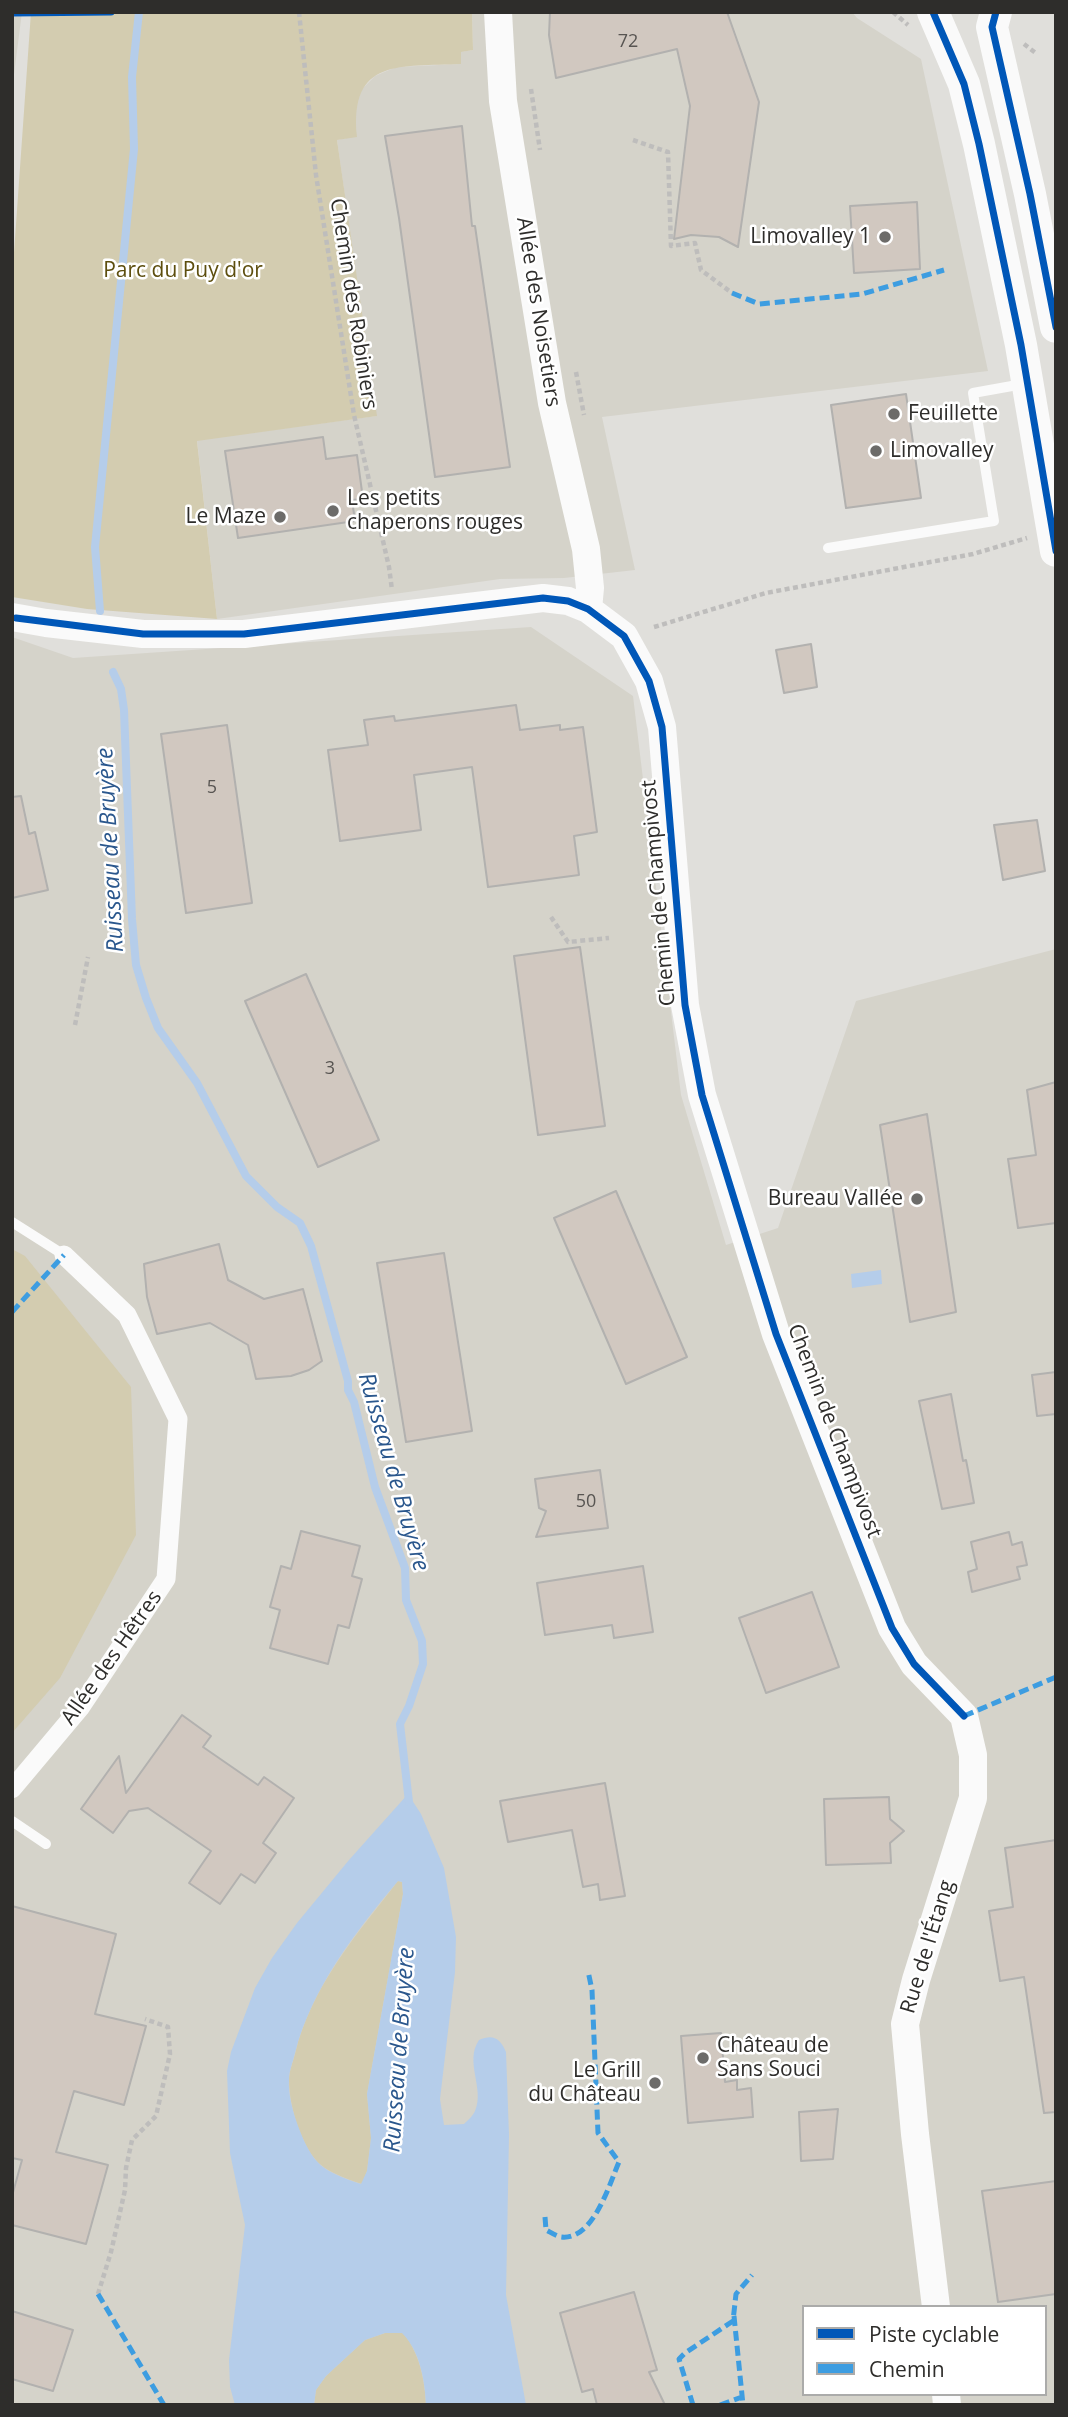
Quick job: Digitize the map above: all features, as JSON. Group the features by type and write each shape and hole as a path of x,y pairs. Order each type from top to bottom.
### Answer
{"main road":[{"path":"933,12 964,84 979,144 1027,383 1054,541"},
{"path":"996,12 992,27 1030,194 1056,327"}],"street":[{"name":"Allée des Noisetiers","path":"498,12 503,101 548,376 586,549 590,588 587,609"},
{"name":"Chemin de Champivost","path":"14,618 144,634 263,633 543,598 568,601 587,609 624,636 649,681 662,727 685,1005 702,1095 776,1334 892,1628 914,1664 964,1716"},
{"name":"Allée des Hêtres","path":"12,1789 80,1708 166,1579 178,1419 127,1314 64,1255"},
{"name":"Rue de l'Étang","path":"936,2305 905,2024 916,1980 973,1798 973,1755 964,1716"}],"lane":[{"path":"828,548 994,521 973,393 1027,383"},
{"path":"12,1222 64,1255"},
{"path":"12,1822 46,1844"}],"path":[{"path":"530,78 541,158"},
{"path":"633,141 668,152 671,246 695,243 701,271 732,293"},
{"path":"575,368 585,418"},
{"path":"654,627 766,593 1054,541"},
{"path":"551,917 568,942 609,938"},
{"path":"75,1025 88,957"},
{"path":"98,2294 111,2252 132,2140 156,2116 170,2054 168,2027 145,2019"}],"shaded area":[{"path":"12,12 22,12 12,90"},
{"path":"472,12 852,12 857,18 921,59 988,371 602,417 635,570 564,578 500,579 217,619 197,440 376,416 337,140 356,136 354,112 360,91 375,76 396,67 461,64 460,52 473,50"},
{"path":"531,627 633,696 681,1095 726,1245 778,1228 856,1001 1056,949 1056,2405 12,2405 12,637 73,658"}],"green space":[{"name":"Parc du Puy d'or","path":"31,12 472,12 473,50 461,52 461,64 418,65 384,72 371,80 361,92 357,111 357,137 337,140 377,416 197,441 217,619 87,609 12,597 12,281"},
{"path":"12,1249 25,1256 131,1387 136,1535 60,1678 12,1733"},
{"path":"398,1881 402,1882 403,1894 367,2094 371,2138 367,2171 362,2184 329,2171 309,2151 294,2116 289,2077 302,2030 324,1984 352,1941"},
{"path":"385,2333 403,2333 409,2341 420,2367 426,2405 314,2405 316,2390 326,2376 365,2340"}],"water":[{"path":"881,1270 882,1284 852,1288 851,1274"},
{"path":"408,1794 421,1814 444,1868 456,1937 455,1972 440,2099 444,2125 464,2124 475,2111 478,2093 473,2057 479,2040 496,2038 506,2052 509,2135 506,2295 526,2405 426,2405 423,2376 413,2348 402,2333 385,2333 365,2340 326,2376 316,2390 314,2405 235,2405 230,2387 229,2360 245,2225 230,2153 227,2071 231,2052 255,1988 272,1958 349,1860","holes":["398,1881 402,1882 403,1894 367,2094 371,2138 367,2171 361,2184 337,2175 315,2159 298,2126 289,2091 289,2076 302,2029 324,1984 366,1920"]}],"building":[{"path":"550,12 727,12 759,102 738,247 719,237 691,235 674,239 690,106 677,49 556,78 549,35"},
{"path":"462,126 472,226 475,226 510,467 435,477 385,136"},
{"name":"Limovalley 1","path":"917,202 920,269 854,273 850,206"},
{"name":"Limovalley","path":"906,394 921,498 846,508 831,405"},
{"path":"323,437 326,459 357,455 363,499 352,500 355,521 238,538 225,451"},
{"path":"811,644 817,687 784,693 776,650"},
{"path":"516,705 520,730 560,725 560,730 583,727 597,832 574,836 579,875 488,887 472,767 414,775 421,830 340,841 328,750 368,745 364,720 394,716 395,721"},
{"path":"227,725 252,903 186,913 161,734"},
{"path":"21,796 29,834 35,832 48,890 12,898 12,797"},
{"path":"1037,820 1045,871 1003,880 994,825"},
{"path":"580,947 605,1126 538,1135 514,956"},
{"path":"306,974 379,1140 318,1167 245,1001"},
{"path":"1056,1082 1056,1223 1018,1228 1008,1159 1036,1155 1027,1090"},
{"path":"927,1114 956,1312 910,1322 880,1125"},
{"path":"616,1191 687,1357 626,1384 554,1218"},
{"path":"219,1244 228,1280 264,1299 303,1289 322,1361 309,1370 291,1376 256,1379 248,1345 210,1323 157,1334 147,1297 144,1264"},
{"path":"444,1253 472,1431 406,1442 377,1263"},
{"path":"1056,1372 1056,1414 1037,1416 1032,1375"},
{"path":"951,1394 974,1503 942,1509 919,1401"},
{"path":"600,1470 608,1528 536,1537 546,1511 539,1508 535,1479"},
{"path":"301,1531 360,1546 352,1576 362,1579 349,1628 338,1625 328,1664 270,1648 280,1610 270,1607 281,1566 291,1569"},
{"path":"1009,1532 1012,1545 1022,1542 1027,1565 1017,1567 1020,1579 972,1592 968,1572 977,1569 971,1542"},
{"path":"643,1566 653,1632 614,1638 612,1625 545,1635 537,1583"},
{"path":"812,1592 839,1667 766,1693 739,1618"},
{"path":"182,1715 211,1736 203,1747 258,1785 264,1777 294,1798 263,1843 276,1853 255,1883 241,1874 220,1904 189,1883 211,1851 148,1808 129,1811 113,1833 81,1809 119,1756 126,1793"},
{"path":"605,1783 625,1896 600,1900 598,1884 583,1887 572,1830 508,1842 500,1801"},
{"path":"889,1797 890,1819 904,1831 890,1843 891,1863 826,1865 824,1799"},
{"path":"1056,1840 1056,2112 1044,2113 1024,1977 1000,1981 989,1911 1013,1907 1005,1848"},
{"path":"12,1906 116,1934 95,2014 146,2026 124,2105 74,2091 56,2152 108,2165 86,2244 12,2225 12,2196 22,2160 12,2158"},
{"name":"Château de Sans Souci","path":"721,2033 725,2082 737,2080 737,2090 751,2088 753,2117 688,2123 681,2036"},
{"path":"838,2109 833,2159 801,2161 799,2112"},
{"path":"1056,2181 1056,2294 998,2302 982,2191"},
{"path":"634,2292 657,2370 649,2372 665,2405 597,2405 593,2389 582,2392 560,2313"},
{"path":"12,2311 73,2330 53,2391 12,2379"}],"waterway":[{"name":"Ruisseau de Bruyère","path":"100,611 95,547 134,149 132,77 139,12"},
{"name":"Ruisseau de Bruyère","path":"113,672 121,689 124,710 132,919 136,965 146,998 158,1028 197,1083 246,1176 277,1207 300,1223 311,1246 375,1487 405,1568 406,1600 422,1641 423,1664 400,1724 409,1802"}],"marked path":[{"path":"732,293 759,304 862,294 944,270"},
{"path":"12,1312 64,1255"},
{"path":"964,1716 1056,1677"},
{"path":"545,2217 546,2230 561,2237 572,2236 582,2230 598,2210 619,2162 598,2133 592,1990 588,1971"},
{"path":"693,2405 679,2359 733,2321 736,2294 752,2275"},
{"path":"98,2294 164,2405"},
{"path":"734,2316 743,2405"},
{"path":"720,2405 742,2397"}],"cycle path":[{"path":"12,13 111,12"},
{"path":"933,12 964,84 979,144 1021,345 1056,551"},
{"path":"996,12 992,27 1030,194 1056,327"},
{"path":"16,618 143,634 244,634 543,598 568,601 588,609 624,636 649,681 662,727 685,1005 702,1095 776,1334 892,1628 914,1664 964,1716"}],"place":[{"name":"Limovalley 1","path":"885,237"},
{"name":"Feuillette","path":"894,414"},
{"name":"Limovalley","path":"876,451"},
{"name":"Les petits chaperons rouges","path":"333,511"},
{"name":"Le Maze","path":"280,517"},
{"name":"Bureau Vallée","path":"917,1199"},
{"name":"Château de Sans Souci","path":"703,2058"},
{"name":"Le Grill du Château","path":"655,2083"}]}
